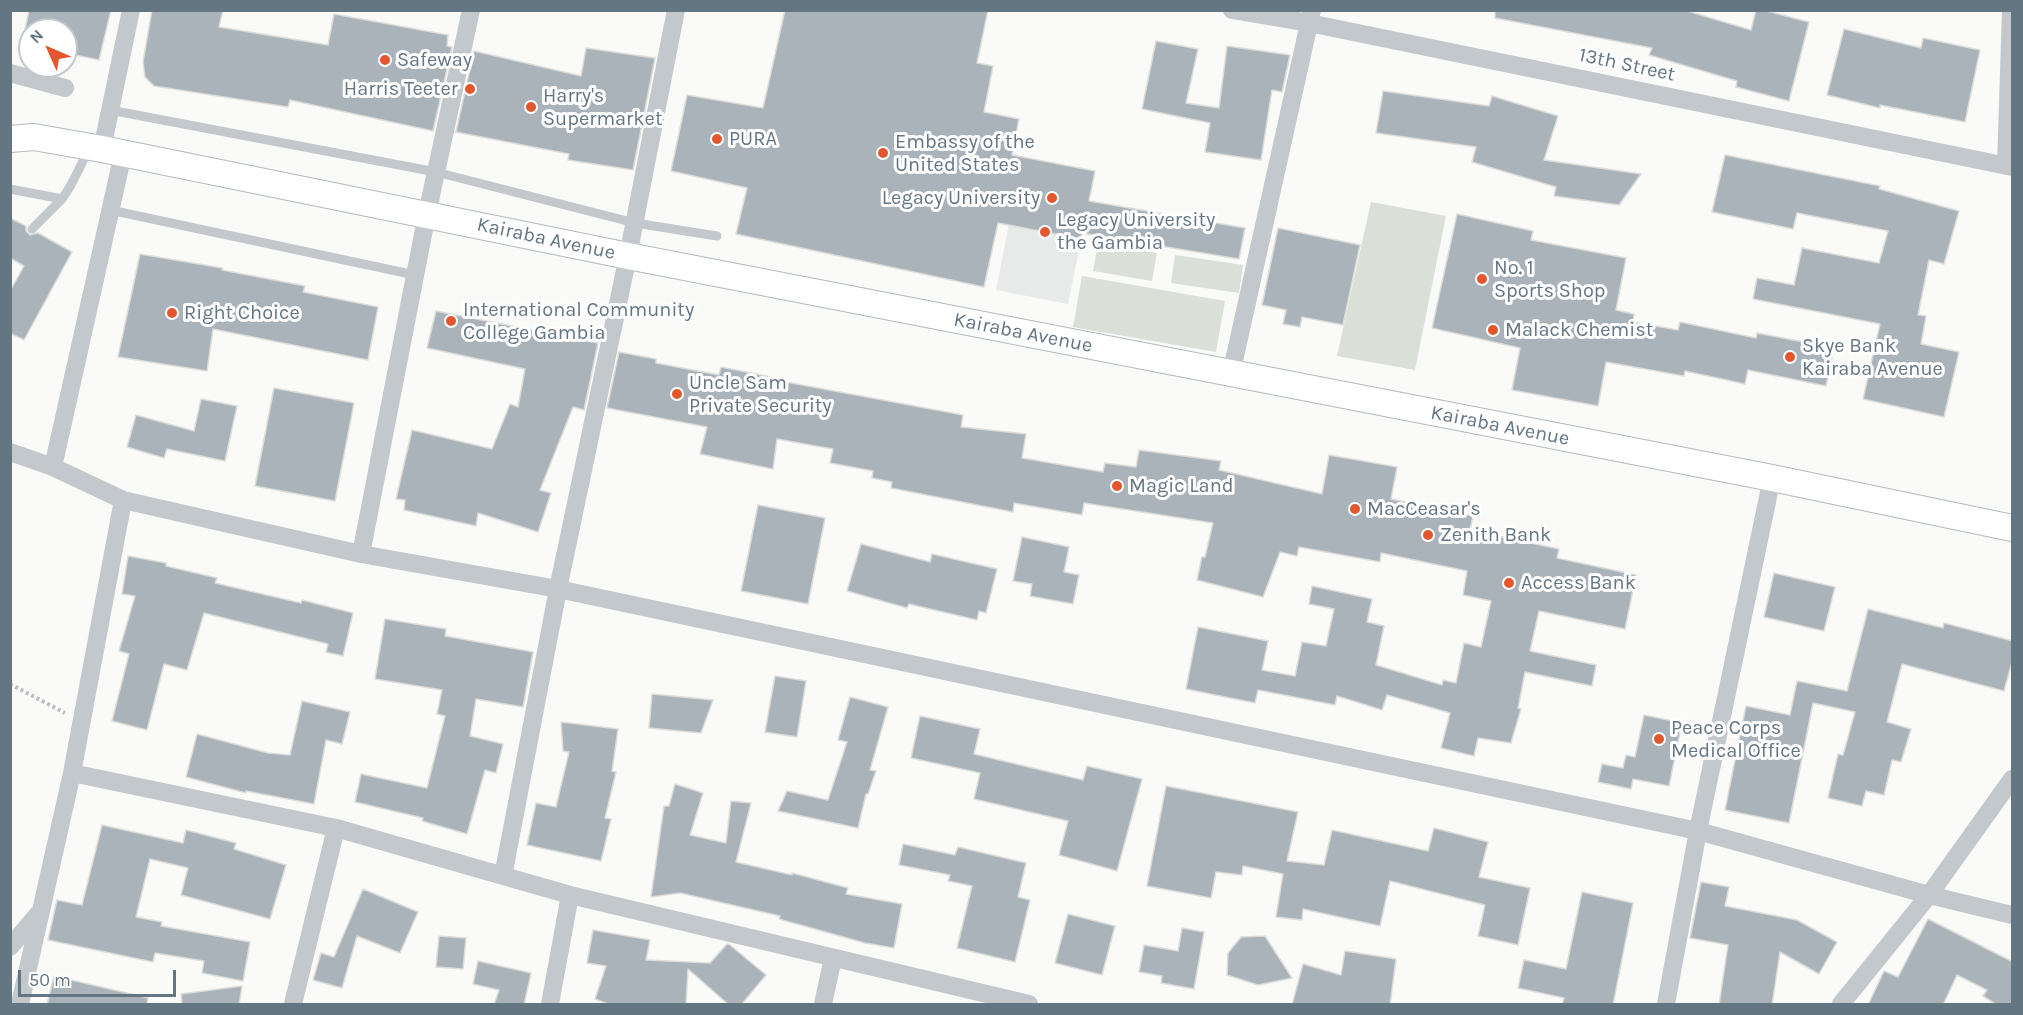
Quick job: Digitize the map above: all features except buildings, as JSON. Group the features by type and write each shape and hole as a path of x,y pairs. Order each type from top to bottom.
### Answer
{"street":[{"path":"53,467 110,210 105,150 110,110 131,10"},
{"path":"361,554 427,214 471,10"},
{"path":"503,876 558,589 635,223 676,10"},
{"name":"13th Street","path":"1232,10 1310,17 2009,167"},
{"path":"2009,167 2011,10"},
{"path":"1231,374 1310,17"},
{"path":"10,73 65,88"},
{"path":"10,122 22,138"},
{"name":"Kairaba Avenue","path":"22,138 105,150 628,256 1772,478 2013,528"},
{"path":"10,452 53,467 123,500 361,554 558,589 1698,831 1929,895 2013,915"},
{"path":"1666,1005 1698,831 1772,478"},
{"path":"20,1005 72,773 123,500"},
{"path":"72,773 336,828 570,895 1029,1005"},
{"path":"1842,1005 1929,895 2013,779"},
{"path":"292,1005 336,828"},
{"path":"549,1005 570,895"},
{"path":"10,947 41,910"},
{"path":"824,1005 833,958"}],"lane":[{"path":"110,110 436,172 635,223 717,236"},
{"path":"32,230 105,150"},
{"path":"10,189 62,199"},
{"path":"110,210 416,275"}],"path":[{"path":"10,684 53,708"}],"shaded area":[{"name":"Legacy University the Gambia","path":"1022,157 1095,171 1068,304 996,290"},
{"path":"1371,202 1446,216 1415,370 1337,356"},
{"path":"1098,243 1157,253 1152,281 1093,271"},
{"path":"1175,255 1243,265 1239,293 1171,283"},
{"path":"1082,276 1225,301 1216,352 1073,327"}],"place":[{"name":"Safeway","path":"385,60"},
{"name":"Harris Teeter","path":"470,89"},
{"name":"Harry's Supermarket","path":"531,107"},
{"name":"PURA","path":"717,139"},
{"name":"Embassy of the United States","path":"883,153"},
{"name":"Legacy University","path":"1052,198"},
{"name":"Legacy University the Gambia","path":"1045,232"},
{"name":"No. 1 Sports Shop","path":"1482,279"},
{"name":"Right Choice","path":"172,313"},
{"name":"International Community College Gambia","path":"451,321"},
{"name":"Malack Chemist","path":"1493,330"},
{"name":"Skye Bank Kairaba Avenue","path":"1790,357"},
{"name":"Uncle Sam Private Security","path":"677,394"},
{"name":"Magic Land","path":"1117,486"},
{"name":"MacCeasar's","path":"1355,509"},
{"name":"Zenith Bank","path":"1428,535"},
{"name":"Access Bank","path":"1509,583"},
{"name":"Peace Corps Medical Office","path":"1659,739"}]}
